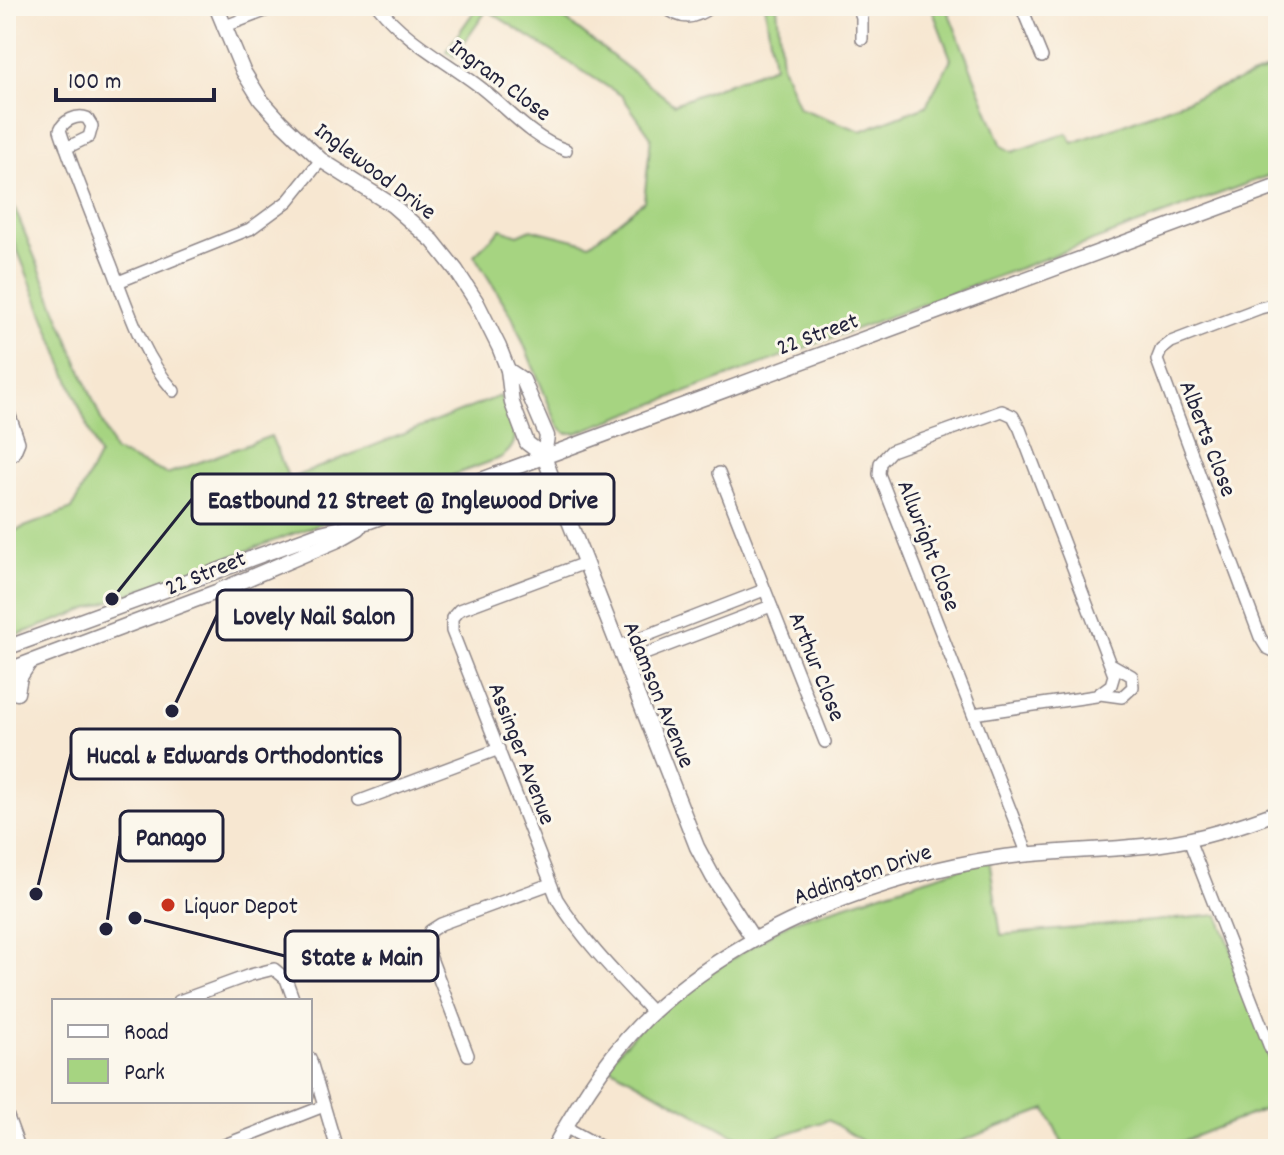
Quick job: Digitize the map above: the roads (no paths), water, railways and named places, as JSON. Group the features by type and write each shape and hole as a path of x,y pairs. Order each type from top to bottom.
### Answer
{"street":[{"name":"Inglewood Drive","path":"216,6 243,71 261,100 321,160 392,205 433,241 456,270 476,301 508,370 509,391 527,443 544,456"},
{"path":"223,27 278,6"},
{"name":"Ingram Close","path":"378,6 396,27 478,85 532,132 566,150"},
{"path":"663,6 688,19 712,6"},
{"path":"858,6 862,17 862,39"},
{"path":"1021,6 1042,57"},
{"path":"66,148 145,350 174,391"},
{"path":"118,282 250,229 288,201 321,160"},
{"name":"22 Street","path":"6,648 321,533 370,521 1278,186"},
{"name":"Alberts Close","path":"1278,308 1260,308 1171,342 1161,350 1157,360 1260,637 1267,648 1278,653"},
{"path":"6,404 19,442 14,454 6,459"},
{"name":"Allwright Close","path":"973,714 1100,694 1122,697 1133,687 1132,676 1111,664 1016,421 1002,411 891,451 883,458 879,468 881,480 1028,855"},
{"name":"Adamson Avenue","path":"544,456 697,847 754,940"},
{"name":"Arthur Close","path":"719,473 825,742"},
{"name":"22 Street","path":"6,671 216,592 338,540 370,521"},
{"name":"Assinger Avenue","path":"585,563 459,610 452,618 452,631 550,884 577,931 653,1013"},
{"name":"Arthur Close","path":"617,647 764,590"},
{"name":"Arthur Close","path":"624,662 771,606"},
{"path":"6,685 17,693 20,677 29,663"},
{"path":"1100,694 1113,681 1111,664"},
{"path":"360,801 499,749"},
{"name":"Addington Drive","path":"553,1149 597,1076 653,1013 695,978 754,940 790,922 887,884 951,866 1028,855 1189,840 1278,812"},
{"path":"1189,840 1278,1068"},
{"path":"468,1055 429,953 427,942 430,931 441,924 550,884"},
{"path":"184,999 257,972 274,969 286,979 293,999"},
{"path":"312,1065 339,1147"},
{"path":"214,1149 324,1106"},
{"path":"6,1116 18,1149"},
{"path":"565,1127 605,1149"}],"place":[{"name":"Eastbound 22 Street @ Inglewood Drive","path":"112,599"},
{"name":"Lovely Nail Salon","path":"172,711"},
{"name":"Hucal & Edwards Orthodontics","path":"36,894"},
{"name":"Liquor Depot","path":"168,905"},
{"name":"State & Main","path":"135,918"},
{"name":"Panago","path":"106,929"}]}
